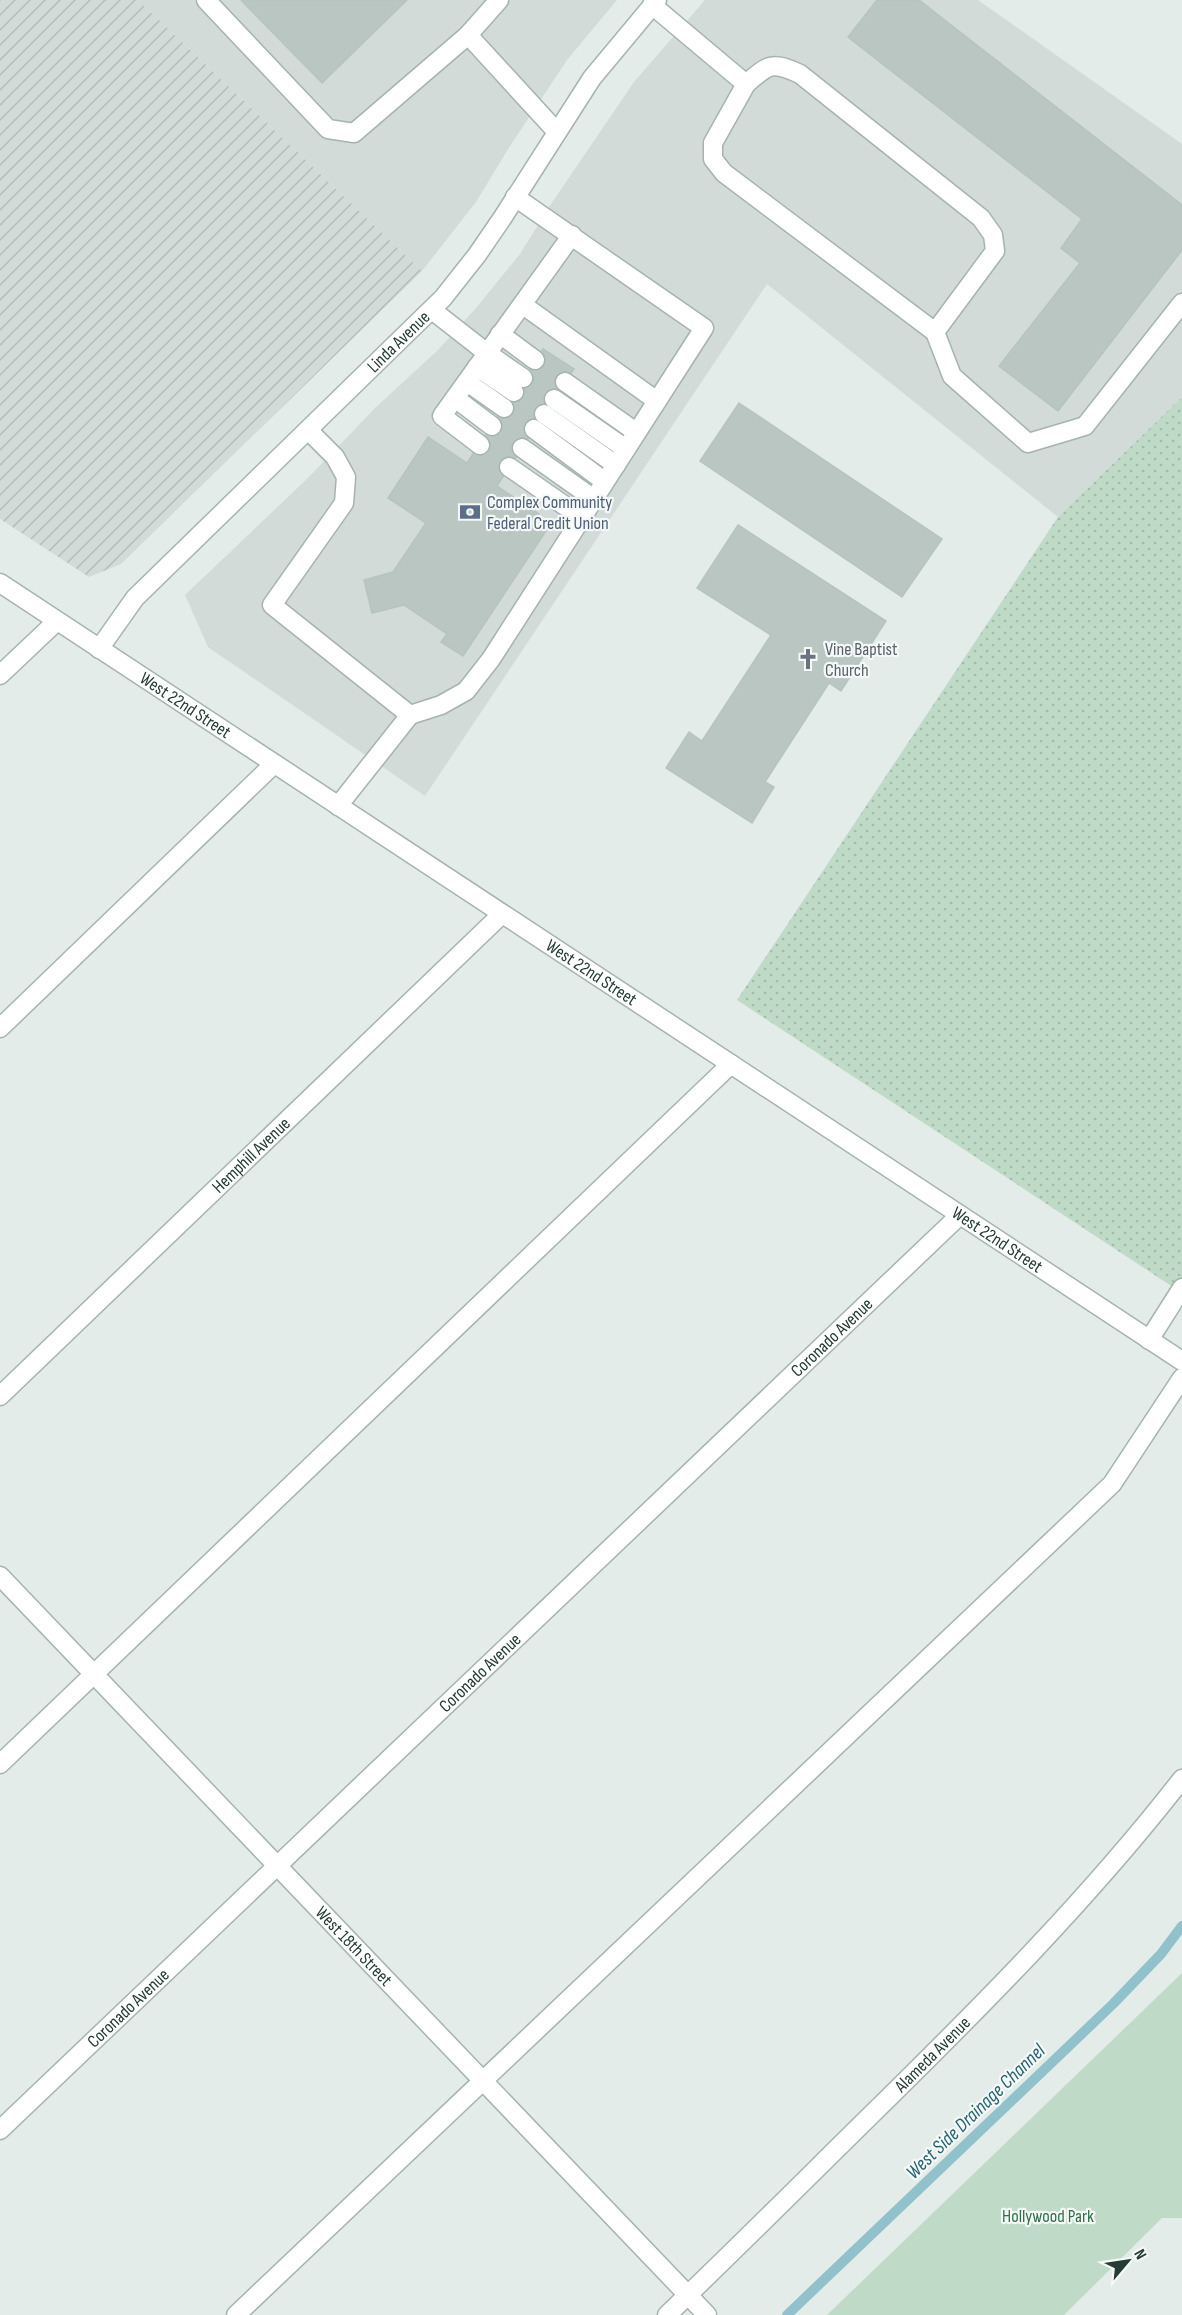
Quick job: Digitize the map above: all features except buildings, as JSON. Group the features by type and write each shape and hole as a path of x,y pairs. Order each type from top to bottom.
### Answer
{"street":[{"path":"206,0 328,129 354,133 468,35 499,0"},
{"path":"654,3 746,84"},
{"name":"Linda Avenue","path":"99,649 135,598 432,310 477,255 592,78 654,3"},
{"path":"468,35 557,132"},
{"path":"935,332 995,251 993,235 981,218 800,74 781,65 764,69 746,84 713,143 713,159 724,173 935,332 952,376 1028,443 1085,426 1182,303"},
{"path":"338,806 410,715 441,705 466,691 491,659 705,328 515,197"},
{"path":"480,445 442,416 572,235"},
{"path":"523,305 657,401"},
{"path":"432,310 477,368 504,408"},
{"path":"500,334 535,360"},
{"path":"477,368 519,385"},
{"path":"565,382 636,432"},
{"path":"454,398 492,426"},
{"path":"544,414 626,449"},
{"path":"544,414 616,465"},
{"path":"544,414 604,481"},
{"path":"308,430 335,457 346,477 344,503 272,605 410,715"},
{"path":"522,448 594,499"},
{"path":"509,467 581,517"},
{"name":"West 22nd Street","path":"0,583 1182,1361"},
{"path":"0,675 57,621"},
{"path":"0,1028 274,764"},
{"name":"Hemphill Avenue","path":"0,1396 502,914"},
{"path":"0,1764 731,1065"},
{"name":"Coronado Avenue","path":"0,2130 960,1215"},
{"path":"1149,1340 1182,1288"},
{"path":"236,2315 1112,1484 1182,1378"},
{"name":"West 18th Street","path":"0,1576 707,2315"},
{"name":"Alameda Avenue","path":"667,2315 952,2036 1056,1928 1155,1815 1182,1779"}],"shaded area":[{"path":"0,0 138,0 422,271 121,564 89,577 0,519"},
{"path":"138,0 617,0 567,60 476,202 422,271"},
{"path":"705,0 978,0 1182,144 1182,397 1058,517 767,284 425,796 208,647 185,595 309,477 375,408 437,351 476,308 520,254 634,82"}],"green space":[{"path":"1182,397 1182,1293 737,1000 1058,517"},
{"name":"Hollywood Park","path":"1182,1973 1182,2218 1162,2218 1064,2315 827,2315"}],"waterway":[{"name":"West Side Drainage Channel","path":"787,2315 1113,2004 1161,1954 1182,1926"}],"place":[{"name":"Complex Community Federal Credit Union","path":"470,512"},
{"name":"Vine Baptist Church","path":"808,659"}]}
